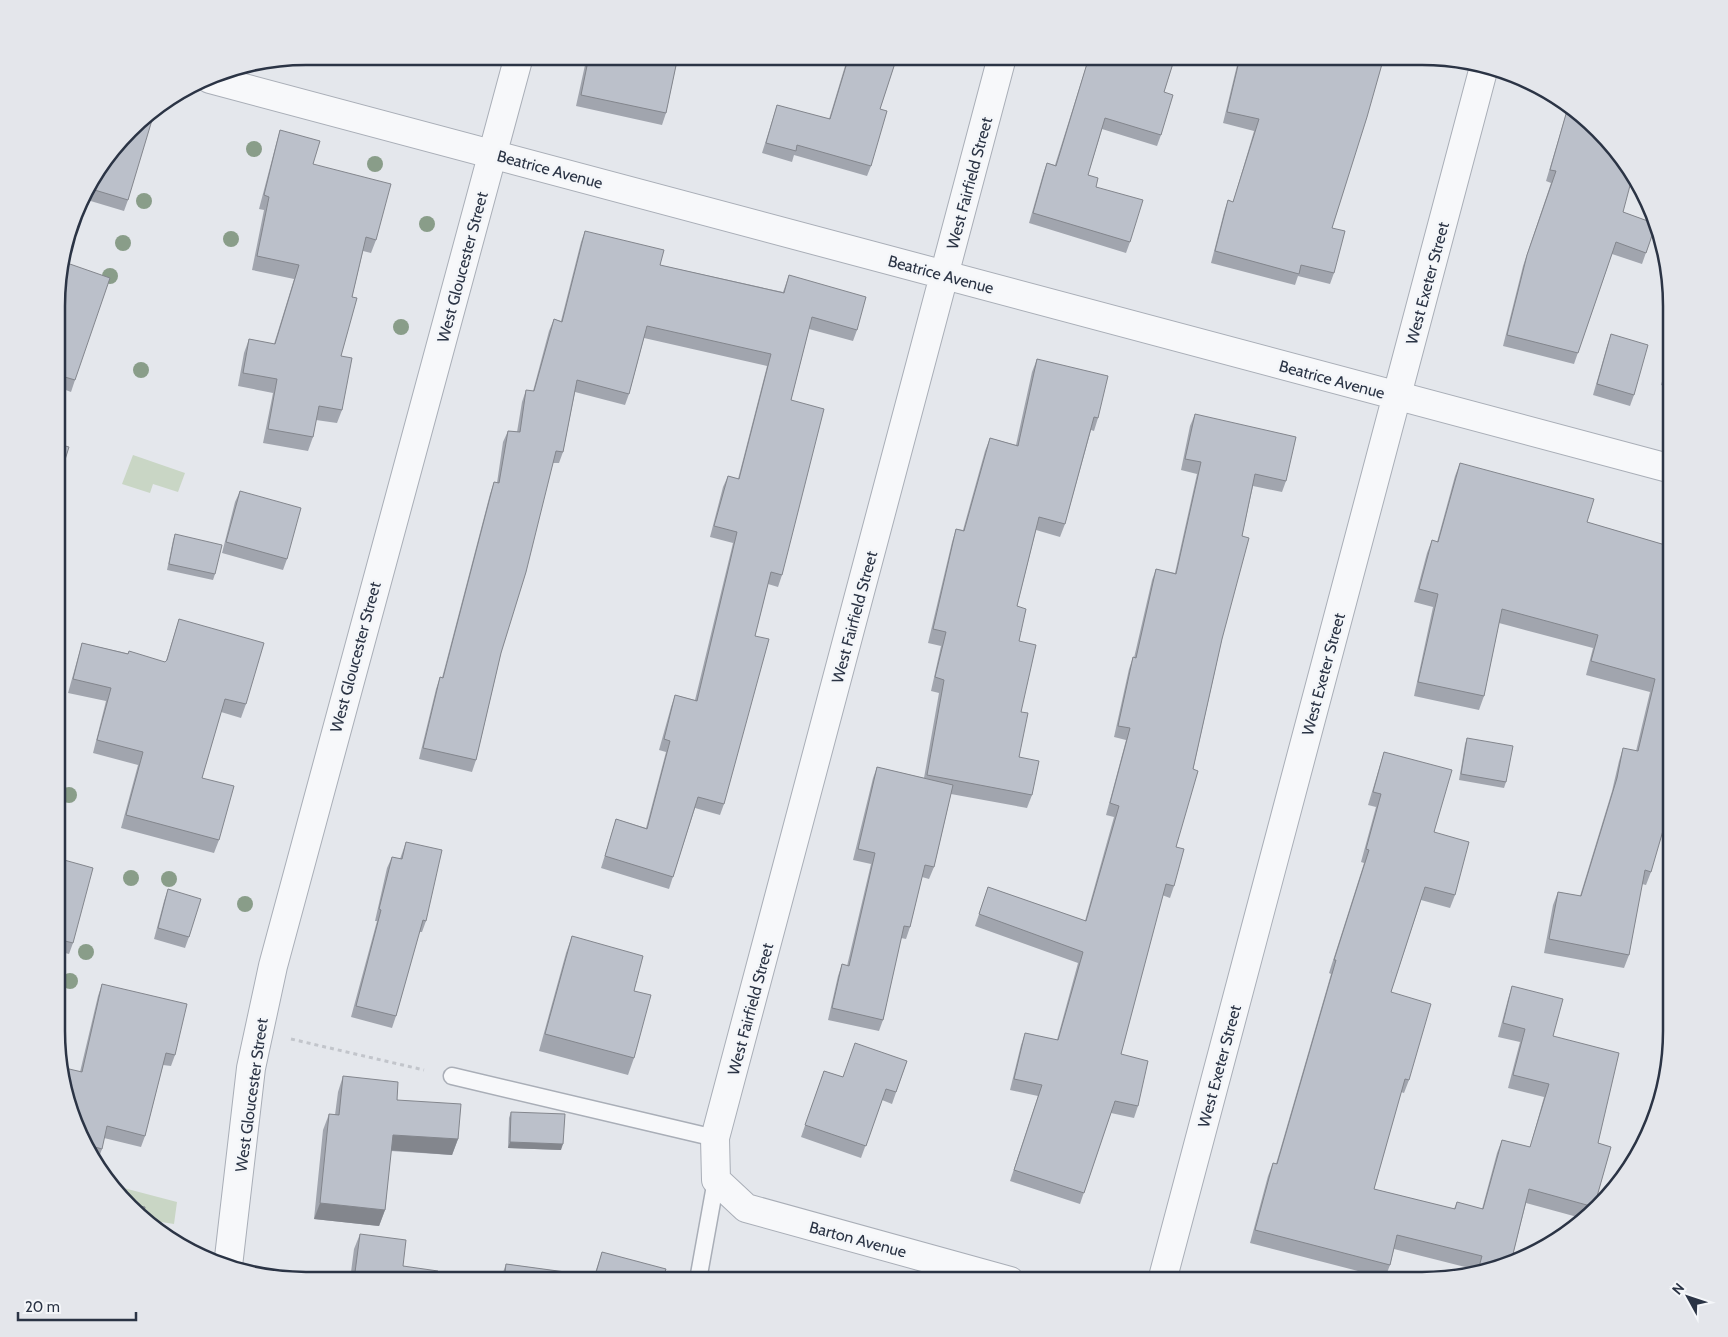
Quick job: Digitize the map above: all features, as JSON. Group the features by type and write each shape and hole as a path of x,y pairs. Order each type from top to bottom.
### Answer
{"street":[{"name":"West Gloucester Street","path":"229,1259 251,1068 273,966 517,65"},
{"name":"West Fairfield Street","path":"716,1180 715,1138 1000,65"},
{"name":"West Exeter Street","path":"1164,1272 1483,73"},
{"name":"Beatrice Avenue","path":"219,81 1663,467"},
{"name":"Barton Avenue","path":"716,1180 746,1208 981,1272"}],"lane":[{"path":"452,1076 715,1138"},
{"path":"699,1272 716,1180"}],"path":[{"path":"291,1039 452,1076"}],"green space":[{"path":"133,455 185,473 178,492 153,484 150,493 122,484"},
{"path":"123,1188 177,1202 174,1224 158,1222"}],"building":[{"path":"587,65 676,65 666,113 581,95"},
{"path":"846,65 894,65 880,109 887,111 871,166 797,145 796,151 766,143 777,105 830,119"},
{"path":"1087,65 1172,65 1164,92 1173,95 1161,135 1105,118 1088,175 1098,178 1096,187 1143,200 1130,242 1033,213 1047,163 1056,166"},
{"path":"1238,65 1382,65 1332,228 1345,231 1334,273 1301,265 1299,274 1215,251 1228,200 1233,202 1259,119 1227,112"},
{"path":"1566,113 1581,125 1613,159 1630,185 1623,212 1647,221 1652,235 1646,253 1616,242 1578,353 1507,335 1527,255 1556,171 1550,170"},
{"path":"152,121 128,200 95,190 115,159"},
{"path":"280,130 320,141 313,164 391,184 376,240 366,237 352,297 357,298 341,356 352,358 342,410 319,406 313,437 268,429 277,379 243,373 249,339 275,344 299,265 257,256 269,197 264,195"},
{"path":"585,231 664,250 660,265 784,293 789,275 866,297 857,330 812,317 791,400 824,409 782,575 771,572 755,636 769,639 724,804 698,797 673,877 605,856 616,819 647,829 670,741 664,739 675,695 697,701 737,532 714,526 728,476 739,479 771,354 647,326 629,394 577,380 563,452 556,451 526,572 501,653 476,760 423,748 440,677 443,678 494,482 499,483 508,431 520,432 526,390 534,391 554,319 562,322"},
{"path":"69,264 110,278 75,380 65,377 65,306"},
{"path":"1611,334 1648,345 1634,395 1597,384"},
{"path":"1037,359 1108,376 1098,418 1094,417 1065,524 1039,517 1017,606 1026,609 1019,641 1036,645 1021,712 1028,713 1019,757 1039,761 1032,795 927,775 944,680 935,677 946,632 933,629 956,529 964,531 990,438 1018,446"},
{"path":"1195,414 1296,437 1286,481 1255,474 1242,536 1249,538 1222,639 1193,769 1198,771 1176,847 1184,849 1174,886 1166,884 1121,1054 1148,1061 1138,1106 1115,1101 1084,1193 1014,1170 1042,1085 1014,1079 1025,1033 1058,1040 1083,952 979,914 988,887 1086,921 1119,806 1110,803 1130,728 1118,726 1133,657 1136,658 1156,569 1176,574 1201,462 1185,459"},
{"path":"65,446 69,447 65,460"},
{"path":"1460,463 1594,499 1587,522 1663,544 1663,831 1651,872 1645,870 1629,955 1549,939 1558,892 1581,896 1617,778 1623,748 1638,751 1655,679 1591,661 1598,635 1502,609 1484,696 1418,682 1438,594 1419,589 1432,540 1438,542"},
{"path":"240,491 301,508 287,559 226,542"},
{"path":"175,534 222,545 215,574 169,564"},
{"path":"179,619 264,643 246,704 225,699 202,778 234,786 219,840 126,815 143,752 97,740 111,688 73,679 82,643 128,654 129,651 165,662"},
{"path":"1467,738 1513,746 1506,782 1461,774"},
{"path":"1384,752 1452,770 1434,832 1469,842 1455,895 1425,887 1391,992 1431,1004 1409,1080 1405,1079 1374,1189 1455,1209 1457,1202 1483,1209 1502,1140 1530,1147 1549,1084 1513,1075 1525,1029 1503,1023 1512,986 1563,999 1553,1036 1619,1053 1598,1143 1611,1147 1597,1196 1588,1205 1529,1189 1514,1254 1484,1264 1480,1265 1482,1256 1397,1235 1390,1265 1255,1230 1273,1163 1277,1164 1336,960 1334,960 1369,850 1366,849 1381,794 1373,792"},
{"path":"877,767 953,785 934,867 925,865 910,927 904,926 883,1020 832,1008 842,964 849,966 875,853 858,849"},
{"path":"406,842 442,850 426,921 423,920 396,1016 356,1006 381,910 379,909 392,857 402,859"},
{"path":"65,860 93,868 73,943 65,941"},
{"path":"168,889 201,899 189,937 158,928"},
{"path":"572,936 643,956 634,991 651,995 634,1058 545,1034"},
{"path":"102,984 187,1004 175,1055 166,1053 145,1136 107,1126 102,1149 95,1147 83,1123 73,1093 68,1069 82,1072"},
{"path":"855,1043 907,1061 896,1092 886,1089 866,1146 805,1125 824,1071 843,1077"},
{"path":"343,1076 398,1082 397,1100 461,1104 458,1139 393,1135 385,1210 320,1203 329,1114 339,1115"},
{"path":"511,1112 565,1114 563,1144 510,1142"},
{"path":"360,1234 406,1240 403,1266 438,1271 438,1272 355,1272"},
{"path":"602,1252 666,1269 665,1272 596,1272"},
{"path":"506,1264 565,1272 505,1272"}]}
